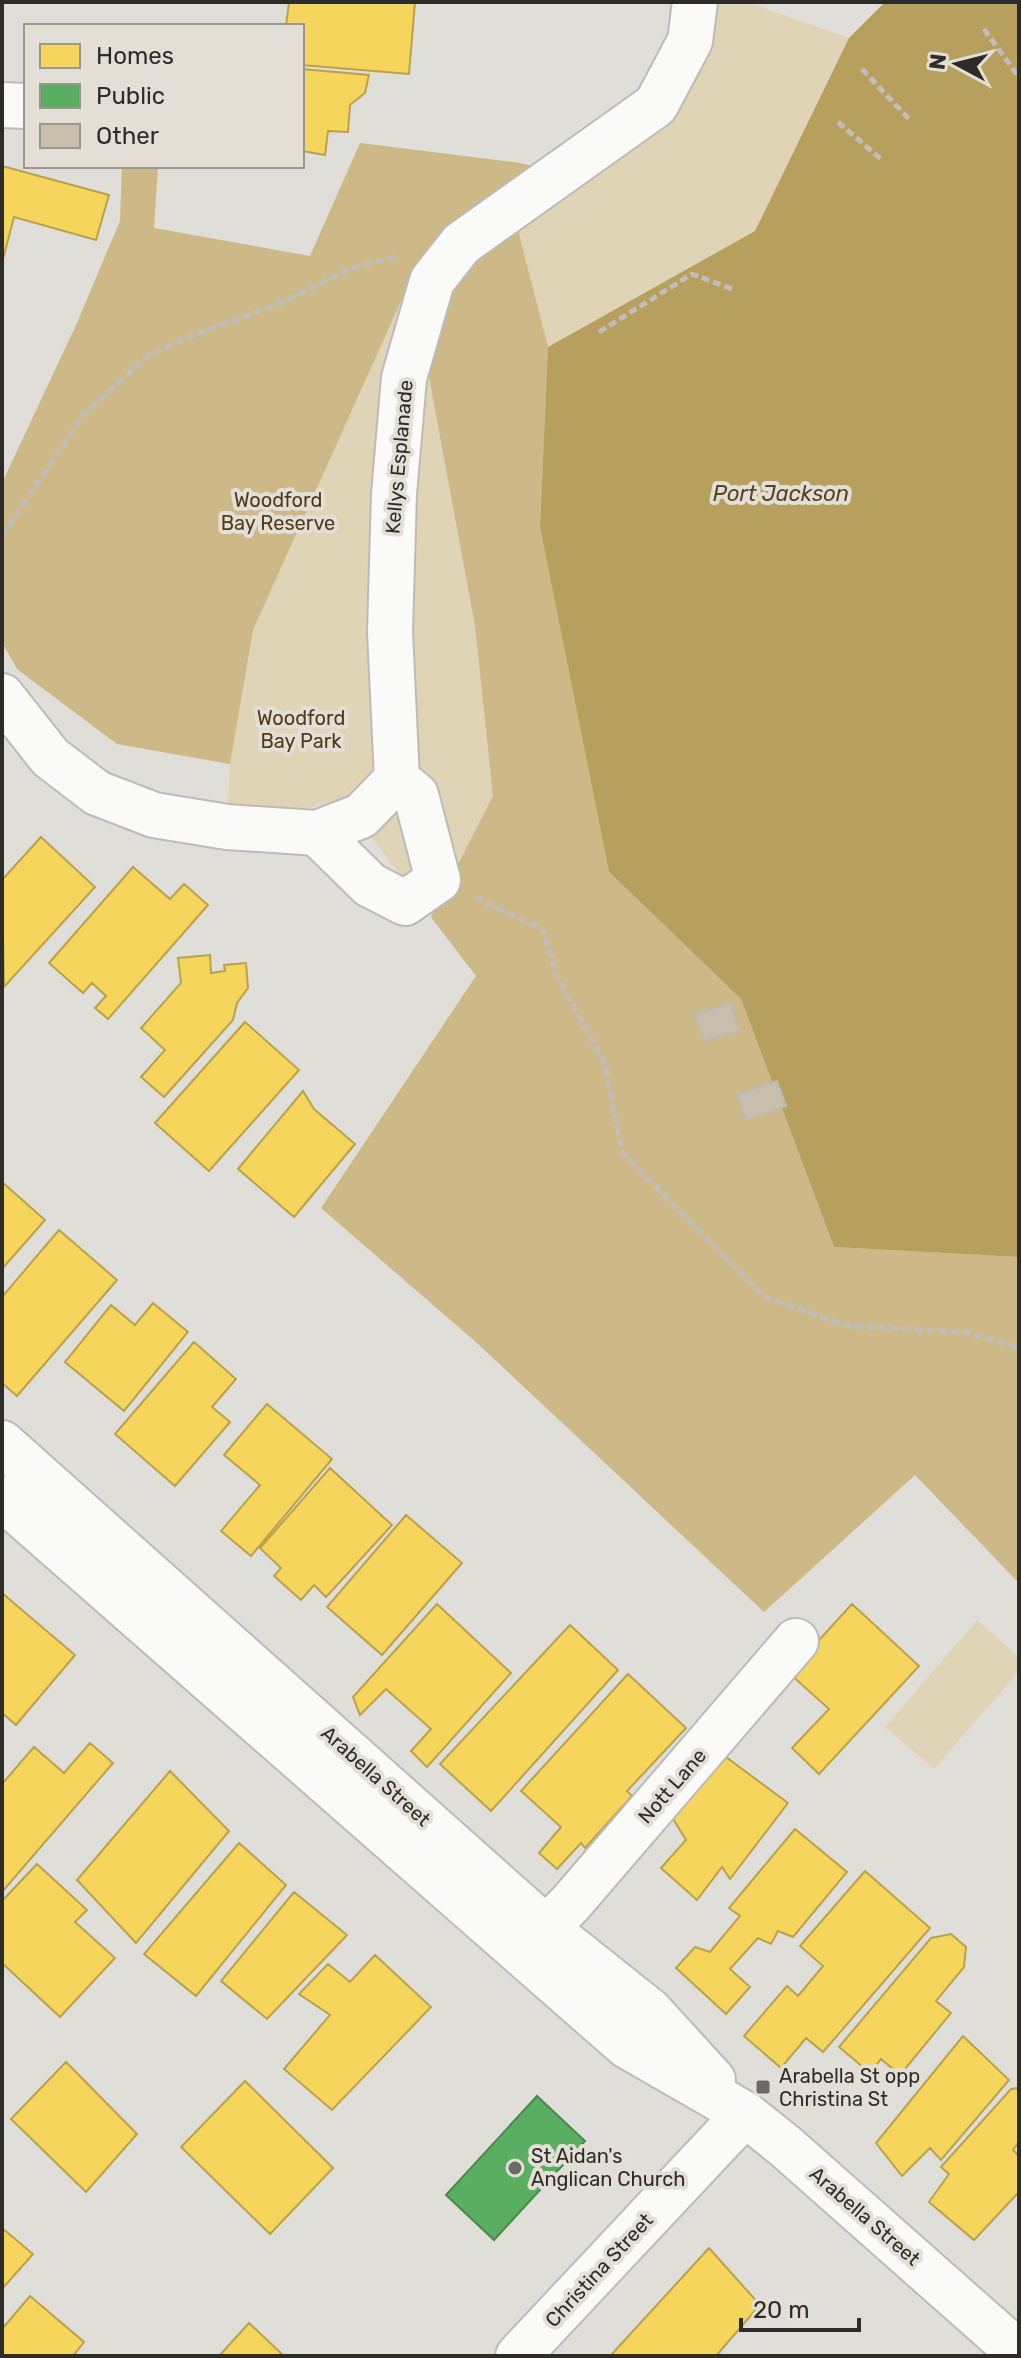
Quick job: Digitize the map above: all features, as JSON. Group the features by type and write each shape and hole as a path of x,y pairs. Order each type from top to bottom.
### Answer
{"street":[{"name":"Kellys Esplanade","path":"397,779 390,632 394,494 404,378 432,281 461,244 656,105 690,41 695,2"},
{"path":"2,105 24,106"},
{"path":"2,696 50,757 97,793 154,815 227,827 317,833 361,816 397,779 416,795 438,880 405,903 370,885 317,833"},
{"name":"Arabella Street","path":"2,1443 546,1928 650,2011 745,2114 1019,2353"},
{"name":"Arabella Street","path":"2,1498 627,2046 745,2114"},
{"name":"Nott Lane","path":"546,1928 796,1641"},
{"name":"Christina Street","path":"518,2356 745,2114"}],"path":[{"path":"984,29 1018,76"},
{"path":"862,69 910,120"},
{"path":"838,122 883,161"},
{"path":"2,536 84,414 149,355 193,335 281,303 352,268 403,255 432,281"},
{"path":"599,332 692,274 735,290"},
{"path":"438,880 543,930 557,976 605,1064 622,1152 763,1296 847,1326 965,1332 1019,1348"}],"green space":[{"name":"Woodford Bay Reserve","path":"708,2 747,2 849,38 755,231 549,347 609,872 741,999 834,1247 1019,1257 1019,1583 915,1475 764,1612 477,1343 321,1208 476,975 366,830 320,803 306,810 228,804 230,764 117,744 17,669 2,642 2,483 77,323 120,221 122,168 158,168 154,228 310,256 360,143 520,163 578,175"},
{"name":"Woodford Bay Reserve","path":"360,143 520,163 577,176 517,226 548,347 540,527 609,872 741,999 834,1247 1019,1257 1019,1583 915,1475 764,1612 477,1343 321,1208 476,976 431,917 493,796 475,626 411,279 253,630 230,764 117,744 17,669 2,642 2,483 77,323 120,221 122,168 158,168 154,228 310,256"},
{"path":"977,1620 1019,1657 1019,1671 934,1769 885,1727"}],"water":[{"name":"Port Jackson","path":"885,2 1019,2 1019,1257 834,1247 741,999 609,872 540,527 548,347 755,231 849,38"}],"building: Homes":[{"path":"289,2 415,2 409,74 304,65 304,24 286,24"},
{"path":"304,69 369,75 365,93 350,105 348,132 328,131 325,155 304,151"},
{"path":"2,166 109,195 96,240 14,217 2,263"},
{"path":"41,837 95,887 4,987 2,880"},
{"path":"133,867 170,899 184,884 208,905 108,1019 95,1008 106,996 92,983 83,993 49,963"},
{"path":"210,955 211,973 225,971 224,965 246,963 248,988 237,1003 233,1020 164,1097 141,1077 165,1050 141,1028 181,983 178,958"},
{"path":"245,1022 299,1070 209,1171 155,1123"},
{"path":"303,1091 314,1109 355,1144 294,1217 238,1169"},
{"path":"2,1182 45,1220 2,1269"},
{"path":"59,1230 117,1280 17,1396 2,1383 2,1297"},
{"path":"153,1303 188,1332 124,1411 65,1362 111,1305 135,1325"},
{"path":"194,1342 236,1379 212,1407 230,1422 175,1486 115,1434"},
{"path":"267,1404 332,1459 251,1556 221,1531 260,1485 224,1455"},
{"path":"330,1468 392,1525 326,1597 314,1585 301,1600 274,1576 281,1568 260,1548"},
{"path":"406,1515 462,1563 382,1655 327,1607"},
{"path":"2,1593 75,1655 16,1725 2,1713"},
{"path":"437,1604 511,1673 427,1767 411,1751 431,1729 386,1689 360,1715 353,1697"},
{"path":"852,1604 919,1666 819,1774 792,1748 829,1709 789,1673"},
{"path":"570,1625 618,1670 491,1811 440,1764"},
{"path":"628,1674 686,1728 627,1791 632,1796 585,1848 581,1843 557,1869 539,1853 561,1827 521,1791"},
{"path":"90,1743 113,1763 2,1892 2,1784 34,1747 64,1773"},
{"path":"726,1757 788,1803 730,1879 722,1867 697,1900 661,1868 686,1840 672,1817"},
{"path":"170,1771 229,1831 136,1943 77,1880"},
{"path":"795,1829 847,1872 793,1937 778,1931 771,1944 758,1938 730,1969 750,1987 726,2014 676,1968 695,1947 710,1952 740,1916 729,1908"},
{"path":"239,1843 286,1885 196,1996 144,1954"},
{"path":"37,1864 87,1910 75,1922 115,1958 60,2017 2,1963 2,1901"},
{"path":"865,1871 930,1928 823,2052 806,2038 781,2068 744,2036 787,1986 798,1996 823,1966 800,1946"},
{"path":"294,1892 347,1935 267,2019 221,1981"},
{"path":"951,1934 966,1947 964,1967 936,2001 951,2013 900,2075 881,2059 870,2073 839,2047 931,1938"},
{"path":"375,1955 431,2007 332,2110 284,2069 330,2015 299,1994 328,1964 350,1982"},
{"path":"963,2036 1009,2080 941,2160 930,2148 902,2176 876,2143"},
{"path":"66,2062 137,2134 86,2192 11,2119"},
{"path":"245,2081 333,2168 270,2234 181,2147"},
{"path":"1019,2088 1019,2142 1013,2150 1019,2156 1019,2192 974,2240 929,2202 949,2174 941,2167 1011,2089"},
{"path":"2,2228 33,2254 2,2289"},
{"path":"709,2248 760,2305 716,2356 614,2356 612,2354"},
{"path":"30,2296 84,2342 73,2356 2,2356 2,2329"},
{"path":"249,2323 284,2356 219,2356"}],"building: Public":[{"name":"St Aidan's Anglican Church","path":"537,2096 585,2141 494,2240 446,2195"}],"building: Other":[{"path":"731,1003 739,1031 704,1041 696,1014"},
{"path":"777,1081 786,1106 746,1120 737,1095"}],"place":[{"name":"Arabella St opp Christina St","path":"763,2087"},
{"name":"St Aidan's Anglican Church","path":"515,2168"}],"park label":[{"name":"Woodford Bay Park","path":"301,730"}]}
